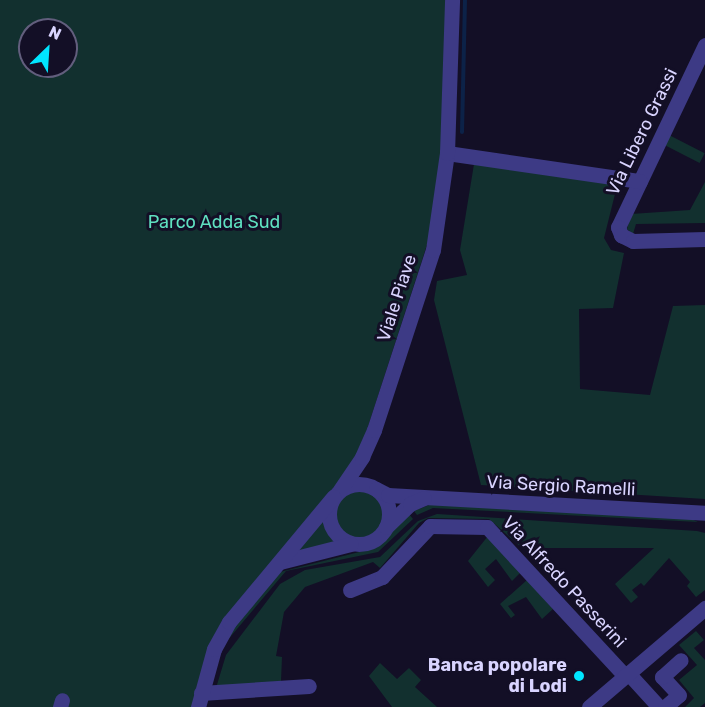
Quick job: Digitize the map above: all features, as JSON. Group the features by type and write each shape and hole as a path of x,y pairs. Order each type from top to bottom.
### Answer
{"street":[{"name":"Viale Piave","path":"351,544 330,525 329,506 365,451 433,250 447,153 452,0"},
{"name":"Via Libero Grassi","path":"705,45 619,222 621,235 633,240 705,239"},
{"path":"447,153 640,181"},
{"name":"Viale Piave","path":"271,570 292,556 371,542 386,527 388,507 364,470 365,451"},
{"path":"337,494 355,484 374,488"},
{"name":"Via Sergio Ramelli","path":"374,488 388,495 705,513"},
{"name":"Viale Piave","path":"200,700 221,634 271,570 337,494"},
{"name":"Via Sergio Ramelli","path":"386,527 414,502 436,498"},
{"name":"Via Sergio Ramelli","path":"683,513 705,521"},
{"name":"Via Alfredo Passerini","path":"350,590 382,577 430,526 487,527 659,707"},
{"path":"590,707 705,608"},
{"path":"665,707 679,695 662,677 681,660"},
{"path":"648,695 665,680"},
{"path":"200,700 309,686"}],"green space":[{"name":"Parco Adda Sud","path":"0,0 447,0 443,150 435,220 361,448 338,485 233,610 193,707 0,707"},
{"path":"669,135 705,153 700,163 664,145"},
{"path":"474,164 608,183 616,190 604,238 611,250 624,253 613,308 579,309 580,389 650,395 673,306 705,305 705,499 481,485 434,300 437,281 467,275 460,250"},
{"path":"705,182 705,223 636,224 633,234 627,229 631,214 690,210"},
{"path":"359,489 377,496 384,514 377,532 359,539 341,532 334,514 341,496"},
{"path":"434,503 691,519 698,522 433,508 417,515 414,511"},
{"path":"324,512 329,530 341,543 288,554"},
{"path":"409,514 413,519 378,552 286,571 226,642 232,627 276,573 375,548"},
{"path":"437,514 705,533 705,590 696,597 687,586 690,582 669,558 644,586 641,583 632,590 638,597 631,603 615,584 654,548 522,548 489,519 428,518 419,523 380,568 373,562 305,587 284,612 276,656 282,657 281,681 216,688 226,655 280,584 305,570 380,557 418,521"},
{"path":"488,536 520,573 512,581 496,559 485,569 495,580 488,587 468,561"},
{"path":"527,580 553,609 542,619 526,597 508,606 515,615 511,618 500,604"},
{"path":"696,631 704,640 694,648 705,660 705,703 700,707 685,707 694,698 679,680 697,665 679,645"},
{"path":"380,663 397,679 409,668 421,680 415,687 437,707 392,707 369,676"}],"waterway":[{"path":"462,132 465,0"}],"place":[{"name":"Banca popolare di Lodi","path":"579,676"}]}
